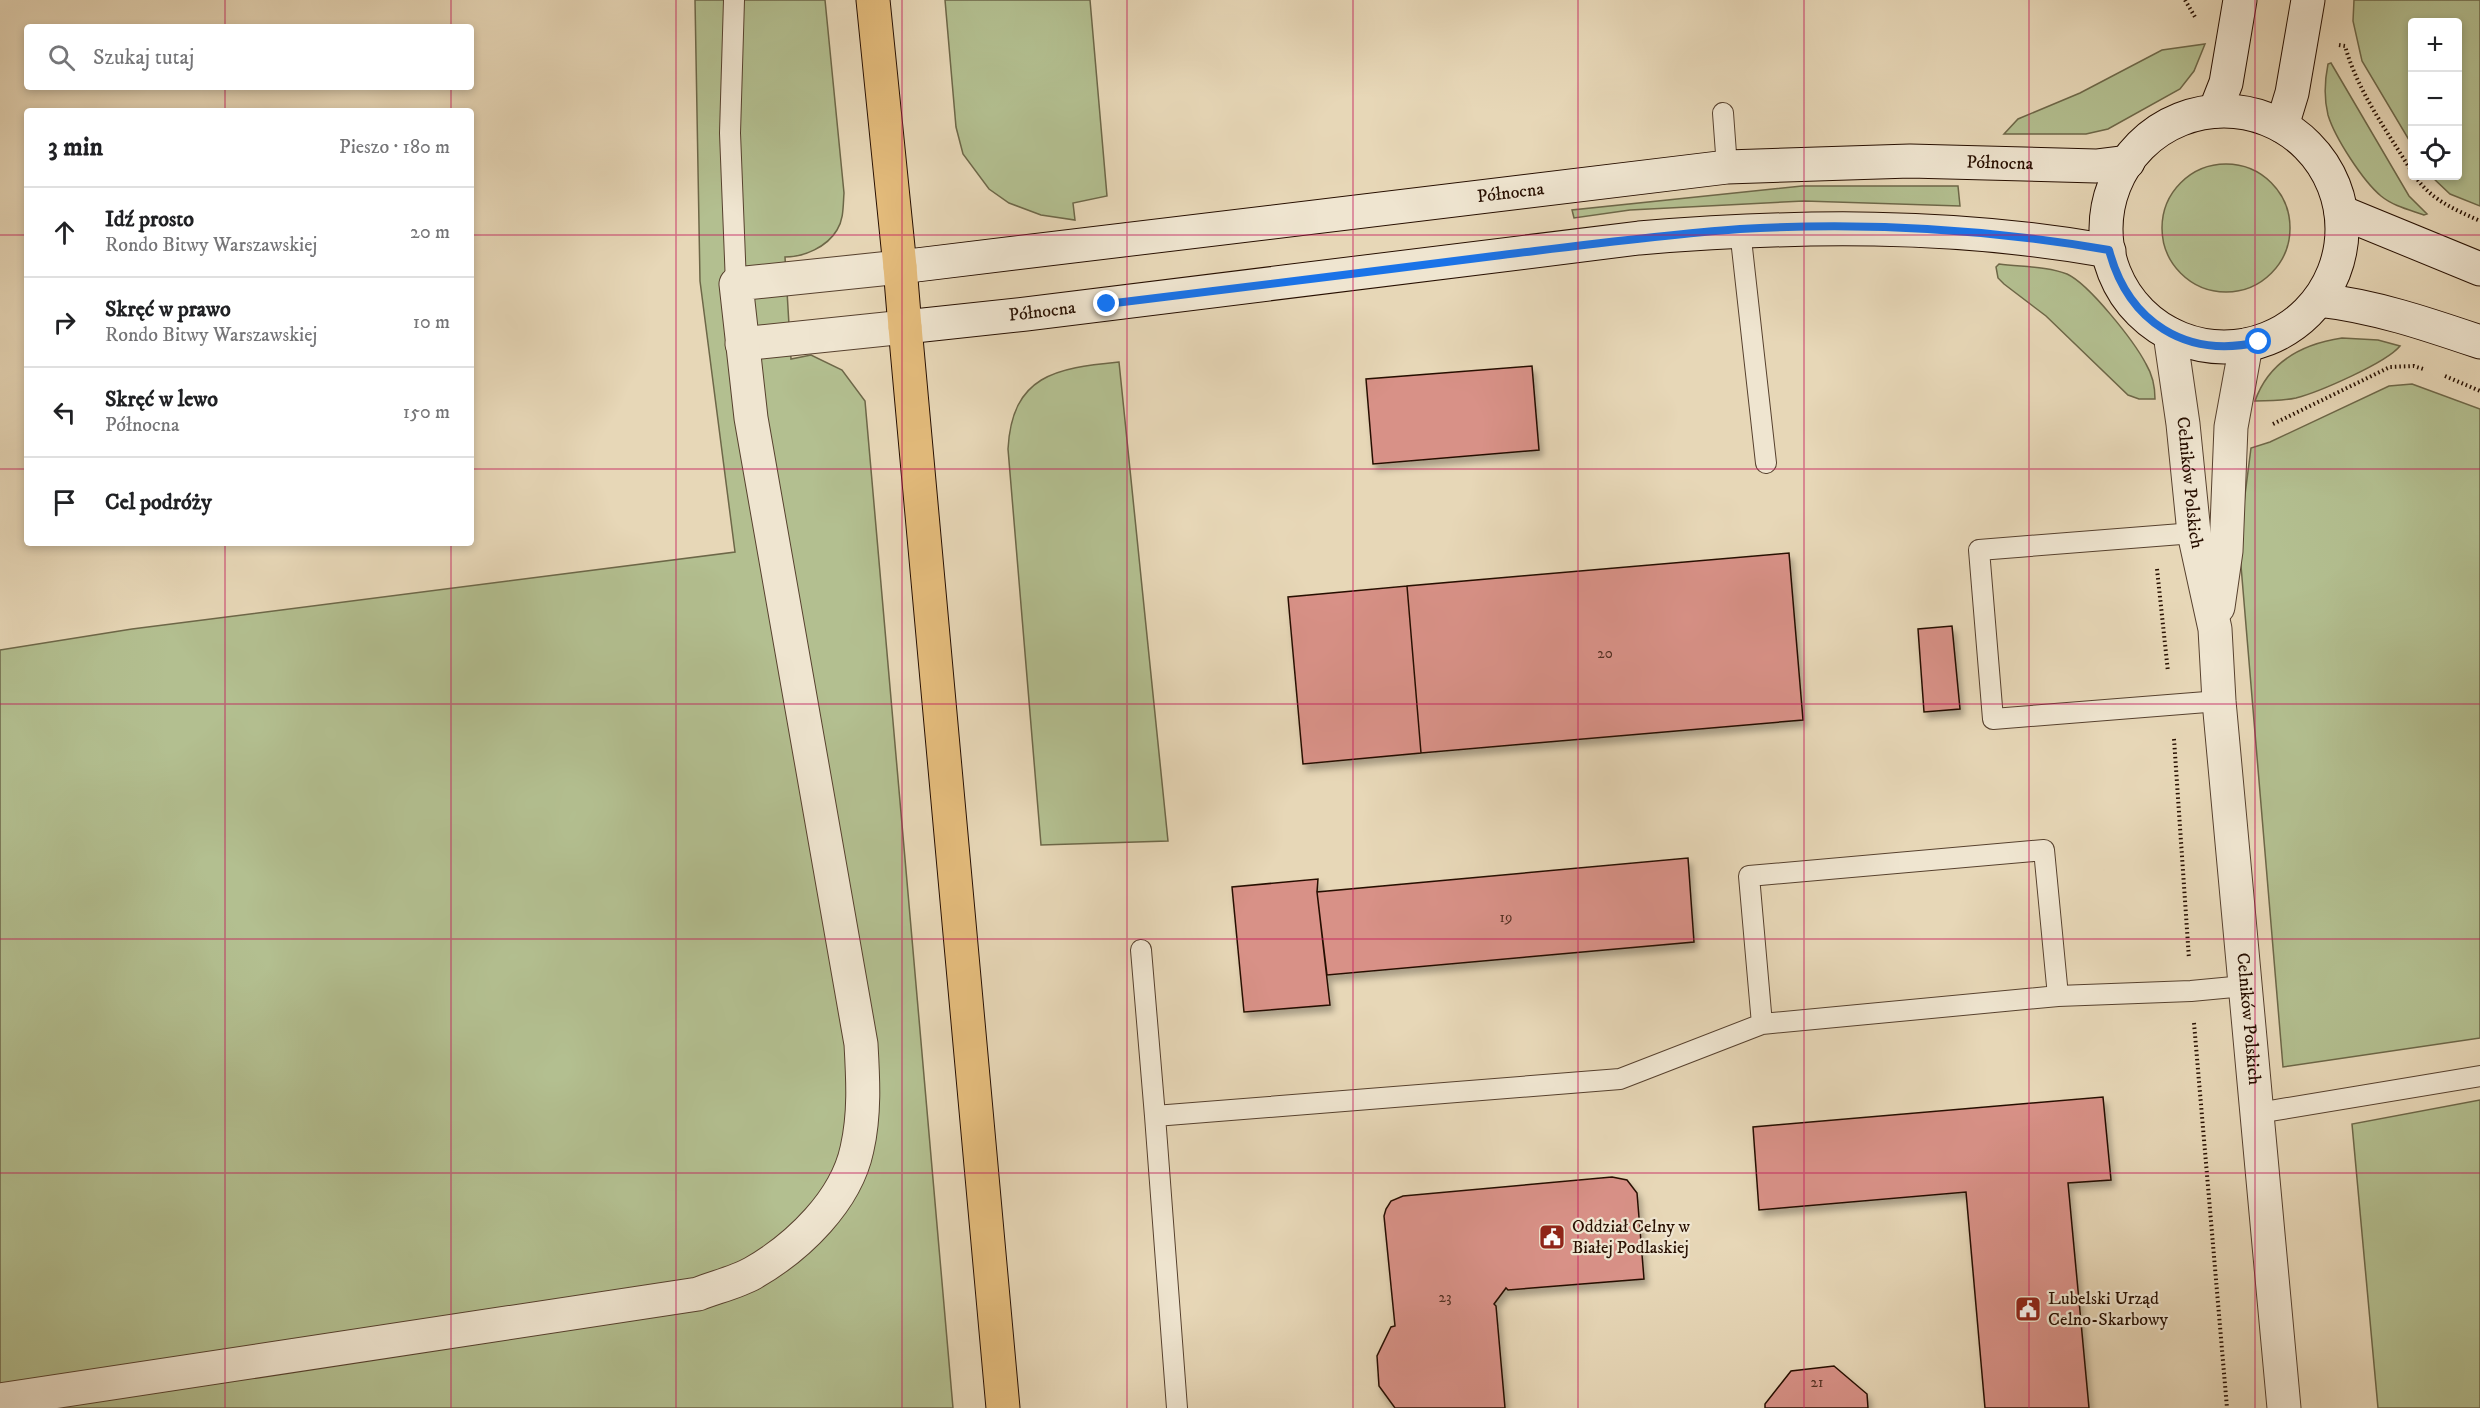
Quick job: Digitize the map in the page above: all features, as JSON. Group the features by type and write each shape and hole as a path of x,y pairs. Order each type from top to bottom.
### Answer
{"main road":[{"path":"873,0 900,267 1003,1408"}],"street":[{"path":"2215,111 2226,83 2240,0"},
{"path":"2282,126 2292,93 2308,0"},
{"path":"2215,111 2243,112 2282,126 2307,145 2326,168 2338,197 2341,212 2341,243 2334,273 2310,311 2287,329 2259,342 2230,347 2199,344 2170,334 2145,316 2130,299 2118,279 2109,250 2107,219 2109,204 2119,176 2147,139 2186,117 2215,111"},
{"name":"Północna","path":"736,284 900,267 1727,167 1910,161 2096,166 2128,162"},
{"path":"2341,212 2480,269"},
{"name":"Północna","path":"742,344 1026,314 1639,238 1740,230 1834,227 1919,230 2064,243 2109,250"},
{"path":"0,1400 698,1294 752,1274 789,1249 819,1218 841,1187 857,1151 863,1115 861,1044 751,418 736,284"},
{"path":"2319,300 2349,303 2385,311 2480,342"},
{"name":"Celników Polskich","path":"2170,334 2183,424 2194,533 2215,629 2219,701 2244,986 2258,1113 2284,1408"},
{"name":"Celników Polskich","path":"2215,629 2226,552 2231,427 2246,345"}],"lane":[{"path":"734,0 730,133 736,284"},
{"path":"1724,113 1727,167"},
{"path":"1740,230 1766,463"},
{"path":"2194,533 1979,550 1993,719 2219,701"},
{"path":"1762,1024 1749,876 2044,850 2058,996"},
{"path":"1141,950 1176,1408"},
{"path":"1155,1116 1620,1079 1762,1024 2058,996 2191,991 2244,986"},
{"path":"2258,1113 2480,1076"}],"path":[{"path":"2336,44 2345,46 2351,66 2369,102 2408,164"},
{"path":"2418,180 2429,194 2445,206 2480,220"},
{"path":"2266,427 2390,367 2414,366 2433,372"},
{"path":"2442,375 2480,391"},
{"path":"2153,536 2172,705 2191,991 2227,1408"}],"green space":[{"path":"695,0 825,0 844,193 843,212 833,236 821,246 807,253 785,257 791,359 811,355 842,370 865,401 953,1408 0,1408 0,650 132,629 735,552 700,281"},
{"path":"945,0 1090,0 1107,196 1073,203 1075,220 1041,215 1009,203 989,189 963,154 956,127"},
{"path":"2354,0 2480,0 2480,206 2450,194 2435,180 2462,180 2462,18 2408,18 2408,138 2362,61 2353,21"},
{"path":"2205,44 2194,71 2180,89 2108,129 2086,134 2004,134 2018,119 2080,93 2162,50"},
{"path":"2331,63 2409,196 2427,214 2396,205 2381,196 2350,158 2328,115 2325,96 2326,76 2328,64"},
{"path":"2226,164 2250,169 2271,183 2285,204 2290,228 2285,252 2271,273 2250,287 2226,292 2202,287 2181,273 2167,252 2162,228 2167,204 2181,183 2202,169"},
{"path":"1802,186 1958,186 1960,206 1804,201 1630,210 1574,218 1572,210"},
{"path":"1999,264 2059,271 2067,274 2087,289 2122,328 2140,354 2154,386 2155,399 2139,399 2128,395 2046,316 1998,278 1996,267"},
{"path":"2342,338 2378,340 2400,346 2367,368 2320,390 2291,399 2255,401 2269,375 2289,357 2314,345"},
{"path":"1119,362 1168,841 1041,845 1008,449 1011,424 1018,405 1028,391 1041,380 1076,368"},
{"path":"2412,384 2480,409 2480,1038 2283,1067 2239,542 2251,448 2270,442 2389,386"},
{"path":"2480,1100 2480,1408 2378,1408 2352,1124"}],"building":[{"path":"1532,366 1539,450 1373,464 1366,379"},
{"path":"1789,553 1803,720 1421,753 1407,586"},
{"path":"1407,586 1421,753 1303,764 1288,597"},
{"path":"1952,626 1960,709 1924,712 1918,629"},
{"path":"1688,858 1694,942 1327,975 1317,892"},
{"path":"1318,879 1317,892 1330,1005 1244,1012 1232,887"},
{"name":"Lubelski Urząd Celno-Skarbowy","path":"2103,1097 2111,1180 2068,1183 2089,1408 1985,1408 1966,1192 1759,1210 1753,1127"},
{"path":"1612,1177 1627,1180 1637,1193 1644,1279 1508,1290 1506,1288 1494,1304 1505,1408 1395,1408 1379,1386 1377,1356 1391,1327 1395,1326 1384,1216 1391,1201 1403,1196"},
{"path":"1834,1366 1867,1394 1868,1408 1765,1408 1765,1404 1791,1371"}],"place":[{"name":"Oddział Celny w Białej Podlaskiej","path":"1552,1237"},
{"name":"Lubelski Urząd Celno-Skarbowy","path":"2028,1309"}],"route":[{"path":"1107,304 1639,238 1740,230 1834,227 1985,234 2109,250 2118,279 2126,293 2145,316 2170,334 2199,344 2214,346 2230,347 2259,342"}]}
